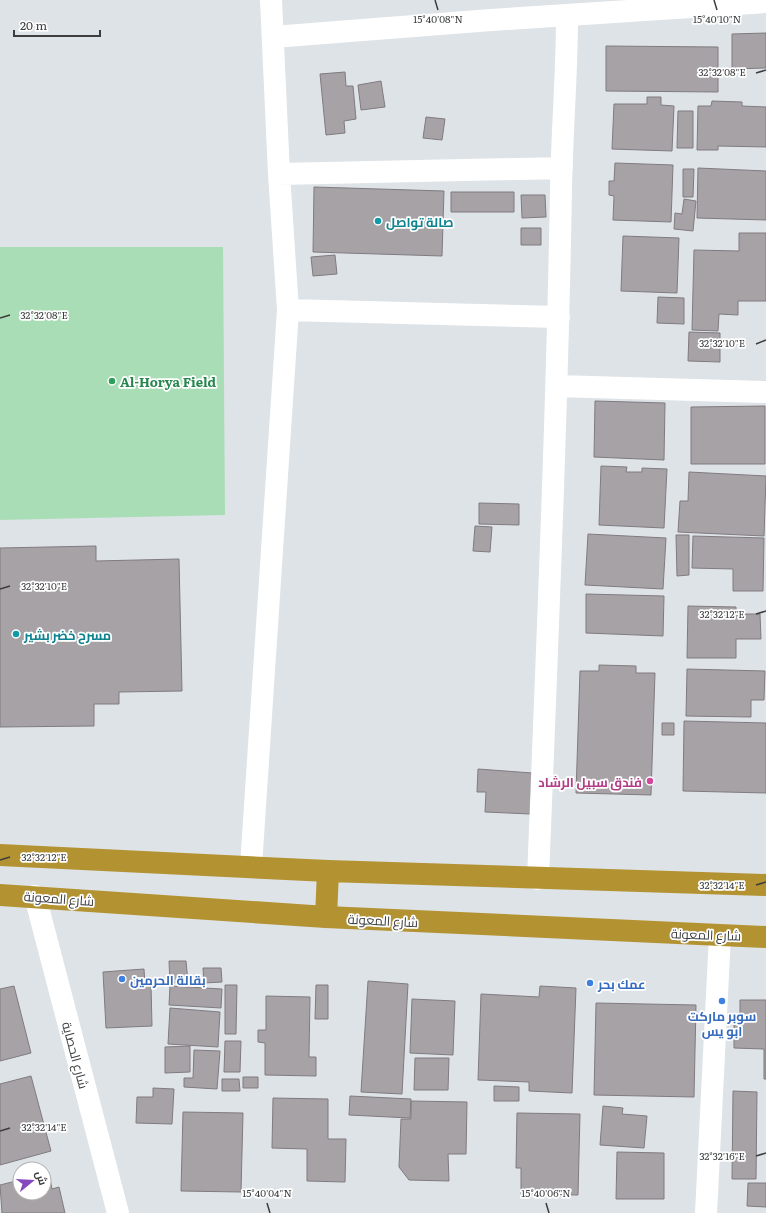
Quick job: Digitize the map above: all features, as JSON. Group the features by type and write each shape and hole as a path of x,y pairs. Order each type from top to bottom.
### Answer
{"highway":[{"path":"0,855 251,866 328,871 538,879 766,885"},
{"path":"326,917 328,871"},
{"name":"شارع المعونة","path":"0,895 35,896 326,917 766,937"}],"street":[{"path":"251,866 288,310 279,174 271,0"},
{"path":"273,38 567,16 700,3 766,2"},
{"path":"538,879 557,386 562,168 567,65 567,16"},
{"path":"279,174 562,168"},
{"path":"288,310 559,317"},
{"path":"557,386 766,392"},
{"name":"شارع الحصاية","path":"35,896 118,1213"},
{"path":"706,1213 720,935"}],"green space":[{"name":"Al-Horya Field","path":"0,247 223,247 225,515 0,520"}],"building":[{"path":"766,33 766,68 732,69 732,34"},
{"path":"606,46 718,47 718,92 606,91"},
{"path":"345,72 346,86 353,86 356,119 344,121 345,133 326,135 320,74"},
{"path":"381,81 385,107 361,110 358,85"},
{"path":"647,97 661,97 661,105 674,106 672,151 612,149 614,104 647,104"},
{"path":"712,101 742,102 742,106 766,107 766,147 718,146 718,150 697,150 698,106 711,106"},
{"path":"678,111 693,111 693,148 677,148"},
{"path":"426,117 445,119 442,140 423,138"},
{"path":"615,163 673,165 671,222 613,220 614,196 609,195 609,181 614,181"},
{"path":"698,168 766,171 766,220 697,218"},
{"path":"683,169 694,169 693,197 683,197"},
{"name":"صالة تواصل","path":"314,187 444,191 442,256 313,252"},
{"path":"451,192 514,192 514,212 451,212"},
{"path":"521,195 545,195 546,217 522,218"},
{"path":"684,199 696,201 693,231 674,229 675,213 682,214"},
{"path":"521,228 541,228 541,245 521,245"},
{"path":"739,233 766,233 766,301 738,301 738,315 719,314 718,331 692,330 694,250 739,251"},
{"path":"623,236 679,238 677,293 621,291"},
{"path":"335,255 337,274 313,276 311,257"},
{"path":"658,297 684,298 684,324 657,323"},
{"path":"689,332 720,333 720,362 688,361"},
{"path":"595,401 665,403 664,460 594,457"},
{"path":"765,406 765,464 691,464 691,407"},
{"path":"601,466 627,467 626,472 642,472 642,468 667,469 664,528 599,525"},
{"path":"689,472 766,476 764,536 678,532 680,501 688,501"},
{"path":"479,503 519,504 519,525 479,524"},
{"path":"475,526 492,527 490,552 473,551"},
{"path":"588,534 666,538 663,589 585,585"},
{"path":"676,535 689,535 689,575 677,576"},
{"path":"693,536 764,538 763,591 733,591 733,569 692,568"},
{"name":"مسرح خضر بشير","path":"96,546 96,561 179,559 182,691 119,692 119,704 94,704 94,726 0,727 0,548"},
{"path":"586,594 664,596 663,636 586,633"},
{"path":"688,606 736,607 736,614 760,614 761,639 736,639 736,658 687,658"},
{"path":"599,665 636,666 636,673 655,673 651,795 576,793 580,671 599,671"},
{"path":"687,669 765,671 764,700 751,700 751,717 686,716"},
{"path":"684,721 766,723 766,793 683,791"},
{"path":"662,723 674,723 674,735 662,735"},
{"path":"478,769 532,773 530,814 485,812 486,792 477,792"},
{"path":"169,961 186,961 188,982 170,983"},
{"path":"203,968 221,968 222,982 204,983"},
{"path":"144,969 145,985 151,985 152,1026 106,1028 103,972"},
{"path":"368,981 408,984 402,1094 361,1092"},
{"path":"225,985 237,985 236,1034 225,1034"},
{"path":"316,985 328,985 328,1019 315,1019"},
{"path":"14,986 31,1053 0,1061 0,989"},
{"path":"170,986 222,989 221,1008 169,1005"},
{"path":"540,986 576,988 572,1093 529,1091 529,1082 478,1080 481,994 539,997"},
{"path":"266,996 310,997 309,1057 316,1057 316,1076 265,1075 265,1043 258,1042 258,1030 266,1030"},
{"path":"412,999 455,1001 453,1055 410,1053"},
{"path":"740,1000 766,1000 766,1079 764,1079 764,1049 734,1048 734,1016 740,1016"},
{"path":"596,1003 696,1005 694,1097 594,1095"},
{"path":"170,1008 220,1012 218,1047 168,1044"},
{"path":"225,1041 241,1041 240,1072 224,1072"},
{"path":"190,1046 190,1072 165,1073 165,1047"},
{"path":"194,1050 220,1051 217,1089 184,1087 184,1078 193,1078"},
{"path":"415,1058 449,1058 448,1090 414,1090"},
{"path":"31,1076 51,1151 0,1165 0,1084"},
{"path":"243,1077 258,1077 258,1088 243,1088"},
{"path":"222,1079 239,1079 240,1091 222,1091"},
{"path":"494,1086 519,1087 519,1101 494,1101"},
{"path":"153,1088 174,1089 172,1124 136,1123 137,1097 153,1097"},
{"path":"733,1091 757,1092 756,1179 732,1179"},
{"path":"350,1096 411,1099 410,1118 349,1115"},
{"path":"273,1098 328,1099 328,1139 346,1139 345,1182 307,1181 307,1149 272,1148"},
{"path":"411,1101 467,1102 466,1154 448,1154 449,1181 409,1180 399,1167 401,1119 411,1119"},
{"path":"603,1106 623,1108 622,1114 647,1116 644,1148 600,1145"},
{"path":"183,1112 243,1113 241,1192 181,1191"},
{"path":"517,1113 580,1114 578,1195 521,1194 521,1168 516,1168"},
{"path":"617,1152 664,1153 664,1199 616,1199"},
{"path":"12,1182 12,1201 52,1201 52,1189 59,1187 65,1213 2,1213 0,1185"},
{"path":"748,1183 766,1183 766,1207 747,1206"}],"place":[{"name":"صالة تواصل","path":"378,221"},
{"name":"Al-Horya Field","path":"112,381"},
{"name":"مسرح خضر بشير","path":"16,634"},
{"name":"فندق سبيل الرشاد","path":"650,781"},
{"name":"بقالة الحرمين","path":"122,979"},
{"name":"عمك بحر","path":"590,983"},
{"name":"سوبر ماركت ابو يس","path":"722,1001"}]}
